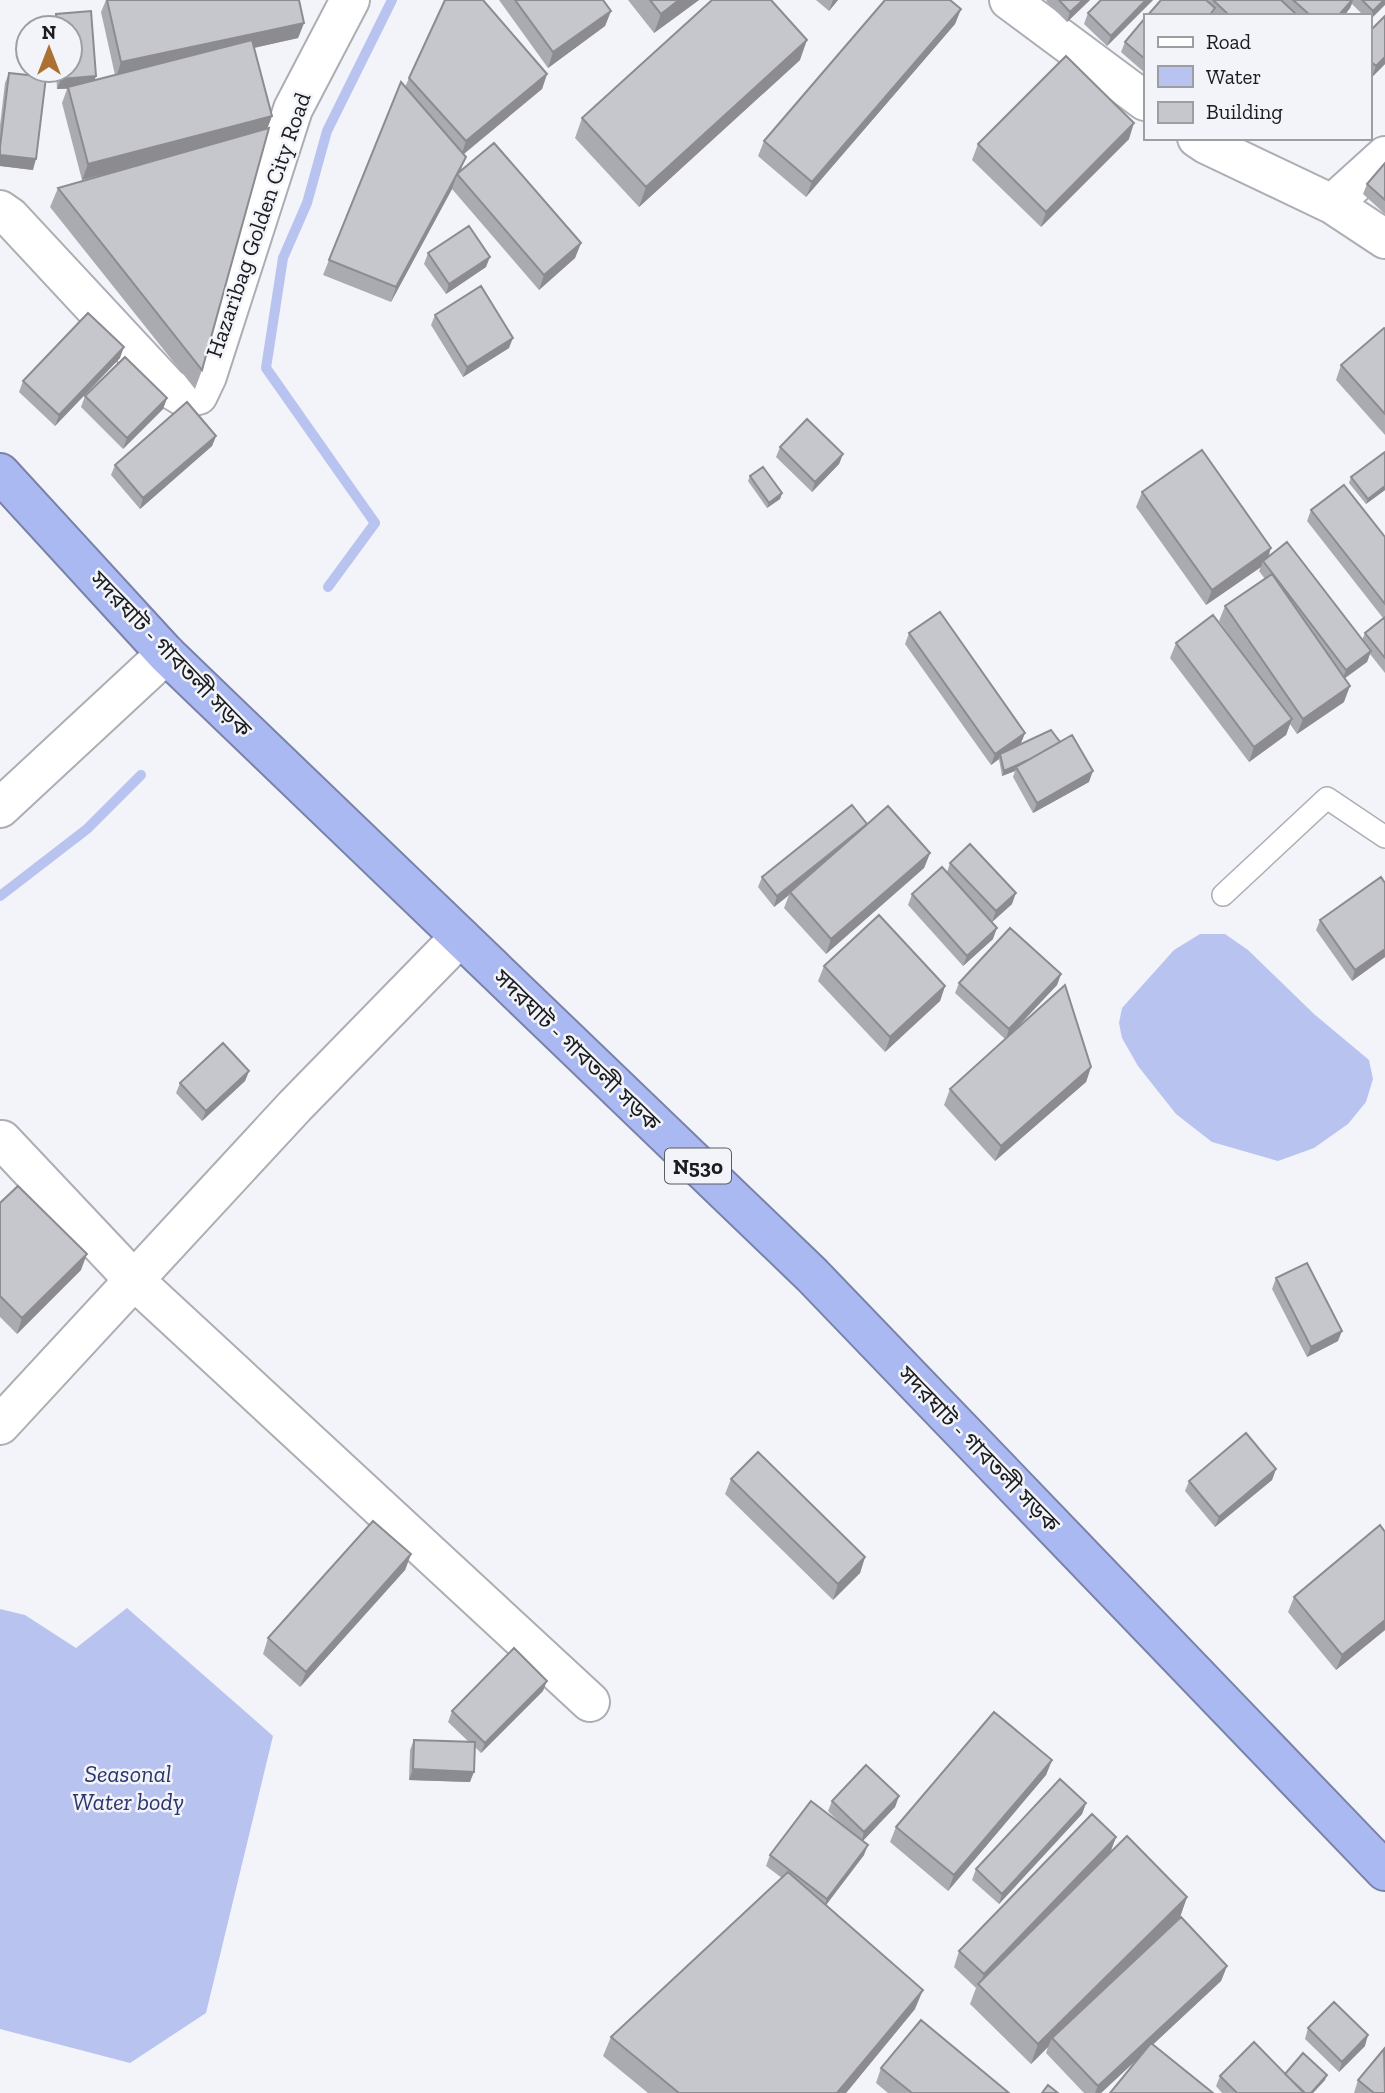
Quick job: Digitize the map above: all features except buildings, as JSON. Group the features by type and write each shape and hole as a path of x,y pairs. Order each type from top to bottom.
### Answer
{"highway":[{"name":"সদরঘাট - গাবতলী সড়ক","path":"0,473 166,654 811,1275 1385,1871"}],"street":[{"name":"Hazaribag Golden City Road","path":"0,210 10,217 169,388 186,398 198,395 207,376 293,109 350,0"},
{"path":"1009,0 1144,100"},
{"path":"1200,140 1332,204 1385,240"},
{"path":"1332,204 1385,156"},
{"path":"0,808 166,654"},
{"path":"0,1424 295,1106 460,937"},
{"path":"2,1140 134,1279 590,1702"}],"lane":[{"path":"1223,895 1327,798 1385,837"}],"water":[{"path":"1200,934 1225,934 1248,950 1314,1014 1369,1060 1373,1079 1366,1102 1348,1124 1314,1148 1278,1161 1212,1142 1176,1114 1138,1066 1122,1038 1119,1023 1122,1008 1174,950"},
{"name":"Seasonal Water body","path":"127,1608 273,1736 206,2013 130,2063 0,2029 0,1609 25,1615 76,1648"}],"waterway":[{"path":"328,587 375,523 266,368 283,258 307,203 327,131 392,0"},
{"path":"0,896 87,829 141,775"}]}
